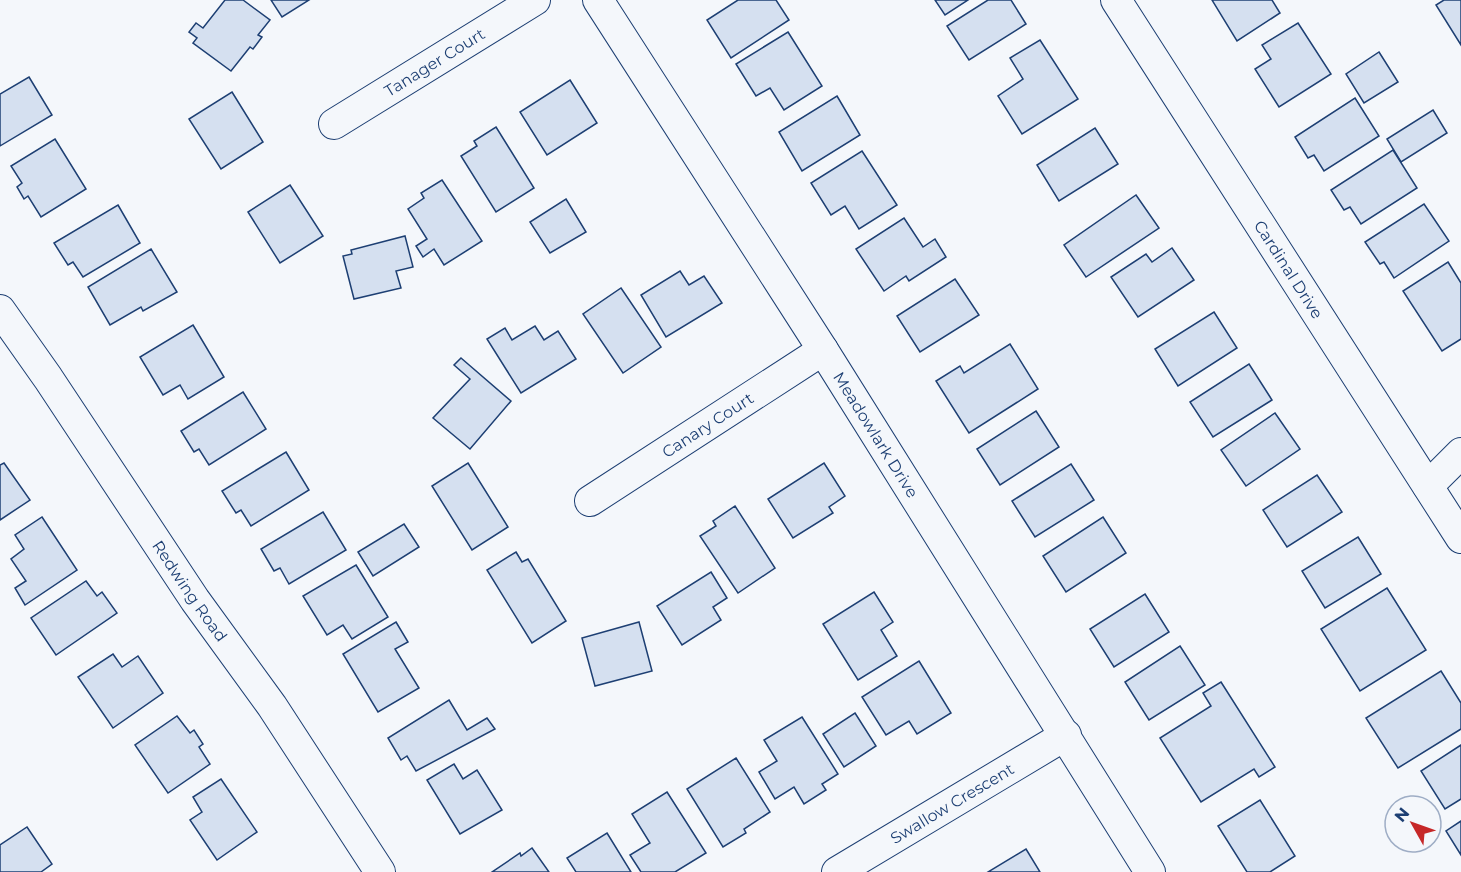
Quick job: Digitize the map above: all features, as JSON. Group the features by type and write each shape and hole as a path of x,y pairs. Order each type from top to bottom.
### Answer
{"street":[{"name":"Tanager Court","path":"334,124 535,0"},
{"name":"Meadowlark Drive","path":"598,0 823,350 1150,872"},
{"name":"Cardinal Drive","path":"1116,0 1461,538"},
{"name":"Redwing Road","path":"0,310 48,378 195,600 272,706 380,872"},
{"name":"Canary Court","path":"591,501 823,350"},
{"path":"1428,486 1461,453"},
{"name":"Swallow Crescent","path":"837,872 1066,735"}],"building":[{"path":"225,0 243,0 270,20 258,35 262,37 253,49 250,47 231,71 193,43 197,38 189,32 196,23 203,28"},
{"path":"271,0 309,0 282,17"},
{"path":"738,0 776,0 789,20 731,58 707,20"},
{"path":"935,0 968,0 945,15"},
{"path":"988,0 1011,0 1026,24 969,60 947,26"},
{"path":"1212,0 1272,0 1280,13 1237,41"},
{"path":"1444,0 1461,0 1461,45 1436,5"},
{"path":"1298,23 1331,74 1279,107 1255,69 1271,59 1262,45"},
{"path":"788,32 822,86 784,110 770,88 756,96 736,64"},
{"path":"1040,40 1078,99 1022,134 998,96 1023,79 1010,58"},
{"path":"1379,52 1398,82 1364,103 1346,74"},
{"path":"29,77 52,115 0,146 0,94"},
{"path":"570,80 597,123 547,155 520,112"},
{"path":"232,92 263,142 221,169 189,119"},
{"path":"837,96 860,135 802,171 779,132"},
{"path":"1355,98 1379,136 1324,171 1314,155 1308,158 1295,137"},
{"path":"1433,110 1447,133 1401,162 1387,139"},
{"path":"496,127 534,188 496,212 461,156 477,146 474,141"},
{"path":"1095,128 1118,164 1059,201 1037,165"},
{"path":"55,139 86,189 41,217 28,196 24,199 17,187 22,183 11,166"},
{"path":"1393,150 1417,188 1361,224 1350,207 1344,210 1331,190"},
{"path":"862,151 897,205 859,229 845,206 831,215 811,183"},
{"path":"442,180 482,241 444,265 434,249 423,257 416,246 427,239 408,209 424,198 421,193"},
{"path":"290,185 323,236 280,263 248,212"},
{"path":"1136,195 1159,228 1086,277 1064,245"},
{"path":"566,199 586,232 550,253 530,222"},
{"path":"1424,204 1449,241 1394,278 1384,262 1380,264 1365,242"},
{"path":"118,205 140,243 83,277 73,262 68,265 54,243"},
{"path":"904,218 923,247 935,239 946,257 909,281 906,276 884,291 856,249"},
{"path":"405,236 413,267 396,271 401,288 354,299 343,256 352,254 351,250"},
{"path":"1172,248 1194,280 1138,317 1111,277 1146,254 1152,262"},
{"path":"151,249 177,292 143,311 141,307 110,325 88,287"},
{"path":"1448,262 1461,283 1461,339 1442,351 1403,291"},
{"path":"680,271 689,285 704,276 722,303 666,337 641,295"},
{"path":"955,279 979,315 920,352 897,316"},
{"path":"621,288 661,347 623,373 583,314"},
{"path":"1214,312 1237,348 1178,386 1155,349"},
{"path":"193,325 224,377 188,399 180,385 163,395 140,357"},
{"path":"535,326 544,340 558,331 576,359 521,393 487,339 505,328 512,340"},
{"path":"1010,344 1038,389 969,433 936,381 960,366 964,373"},
{"path":"461,358 511,401 470,449 433,418 470,379 454,365"},
{"path":"1249,364 1272,400 1213,437 1190,402"},
{"path":"243,392 266,429 209,465 199,449 194,452 181,431"},
{"path":"1036,411 1059,447 1000,485 977,449"},
{"path":"1275,413 1300,449 1246,486 1221,450"},
{"path":"286,452 309,490 251,526 241,510 236,513 222,491"},
{"path":"4,463 30,500 0,520 0,465"},
{"path":"468,463 508,527 472,550 432,486"},
{"path":"824,463 845,496 829,507 833,513 793,538 768,499"},
{"path":"1071,464 1094,500 1035,537 1012,501"},
{"path":"1317,475 1342,512 1287,547 1263,510"},
{"path":"735,506 775,568 738,593 700,536 716,526 713,521"},
{"path":"323,512 346,550 289,584 280,568 274,571 261,549"},
{"path":"42,517 77,570 25,605 15,588 26,581 11,559 24,549 15,535"},
{"path":"1103,517 1126,553 1066,592 1043,556"},
{"path":"404,524 419,547 373,576 358,552"},
{"path":"1358,537 1381,574 1325,608 1302,571"},
{"path":"516,552 522,562 528,559 566,621 532,643 487,570"},
{"path":"356,565 388,617 352,639 343,625 327,635 303,596"},
{"path":"711,572 727,598 713,607 721,620 682,645 657,606"},
{"path":"86,581 97,596 102,592 117,613 56,655 31,618"},
{"path":"1387,588 1426,650 1360,691 1321,629"},
{"path":"874,592 893,622 881,630 897,656 858,680 823,624"},
{"path":"1145,594 1169,632 1114,667 1090,629"},
{"path":"396,622 408,642 395,649 419,688 378,712 343,654"},
{"path":"639,622 652,671 595,686 582,638"},
{"path":"1180,646 1205,685 1149,720 1125,682"},
{"path":"113,654 122,667 138,656 163,693 113,728 78,677"},
{"path":"919,661 951,713 917,734 909,721 886,735 862,697"},
{"path":"1441,671 1461,703 1461,729 1398,768 1366,718"},
{"path":"1221,682 1275,767 1259,777 1254,769 1201,802 1160,738 1211,706 1203,693"},
{"path":"449,700 467,730 487,718 495,729 416,771 407,756 401,760 388,738"},
{"path":"855,713 876,746 844,767 823,734"},
{"path":"177,716 190,733 194,730 203,744 199,747 210,764 168,793 135,745"},
{"path":"802,717 838,774 822,784 826,790 804,804 794,787 775,799 759,772 777,761 764,740"},
{"path":"1461,745 1461,799 1445,809 1443,794 1436,794 1421,771"},
{"path":"736,758 770,812 744,829 746,833 723,847 687,789"},
{"path":"454,764 463,779 477,770 502,810 460,834 427,780"},
{"path":"221,779 257,832 217,860 190,820 202,812 193,797"},
{"path":"667,792 706,853 675,872 641,872 630,855 650,843 632,814"},
{"path":"1260,800 1295,856 1270,872 1247,872 1218,826"},
{"path":"1461,821 1461,855 1446,831"},
{"path":"27,827 52,864 41,872 0,872 0,845"},
{"path":"607,833 631,872 576,872 567,858"},
{"path":"532,848 549,872 492,872 520,853 521,856"},
{"path":"1026,849 1040,872 988,872"}]}
